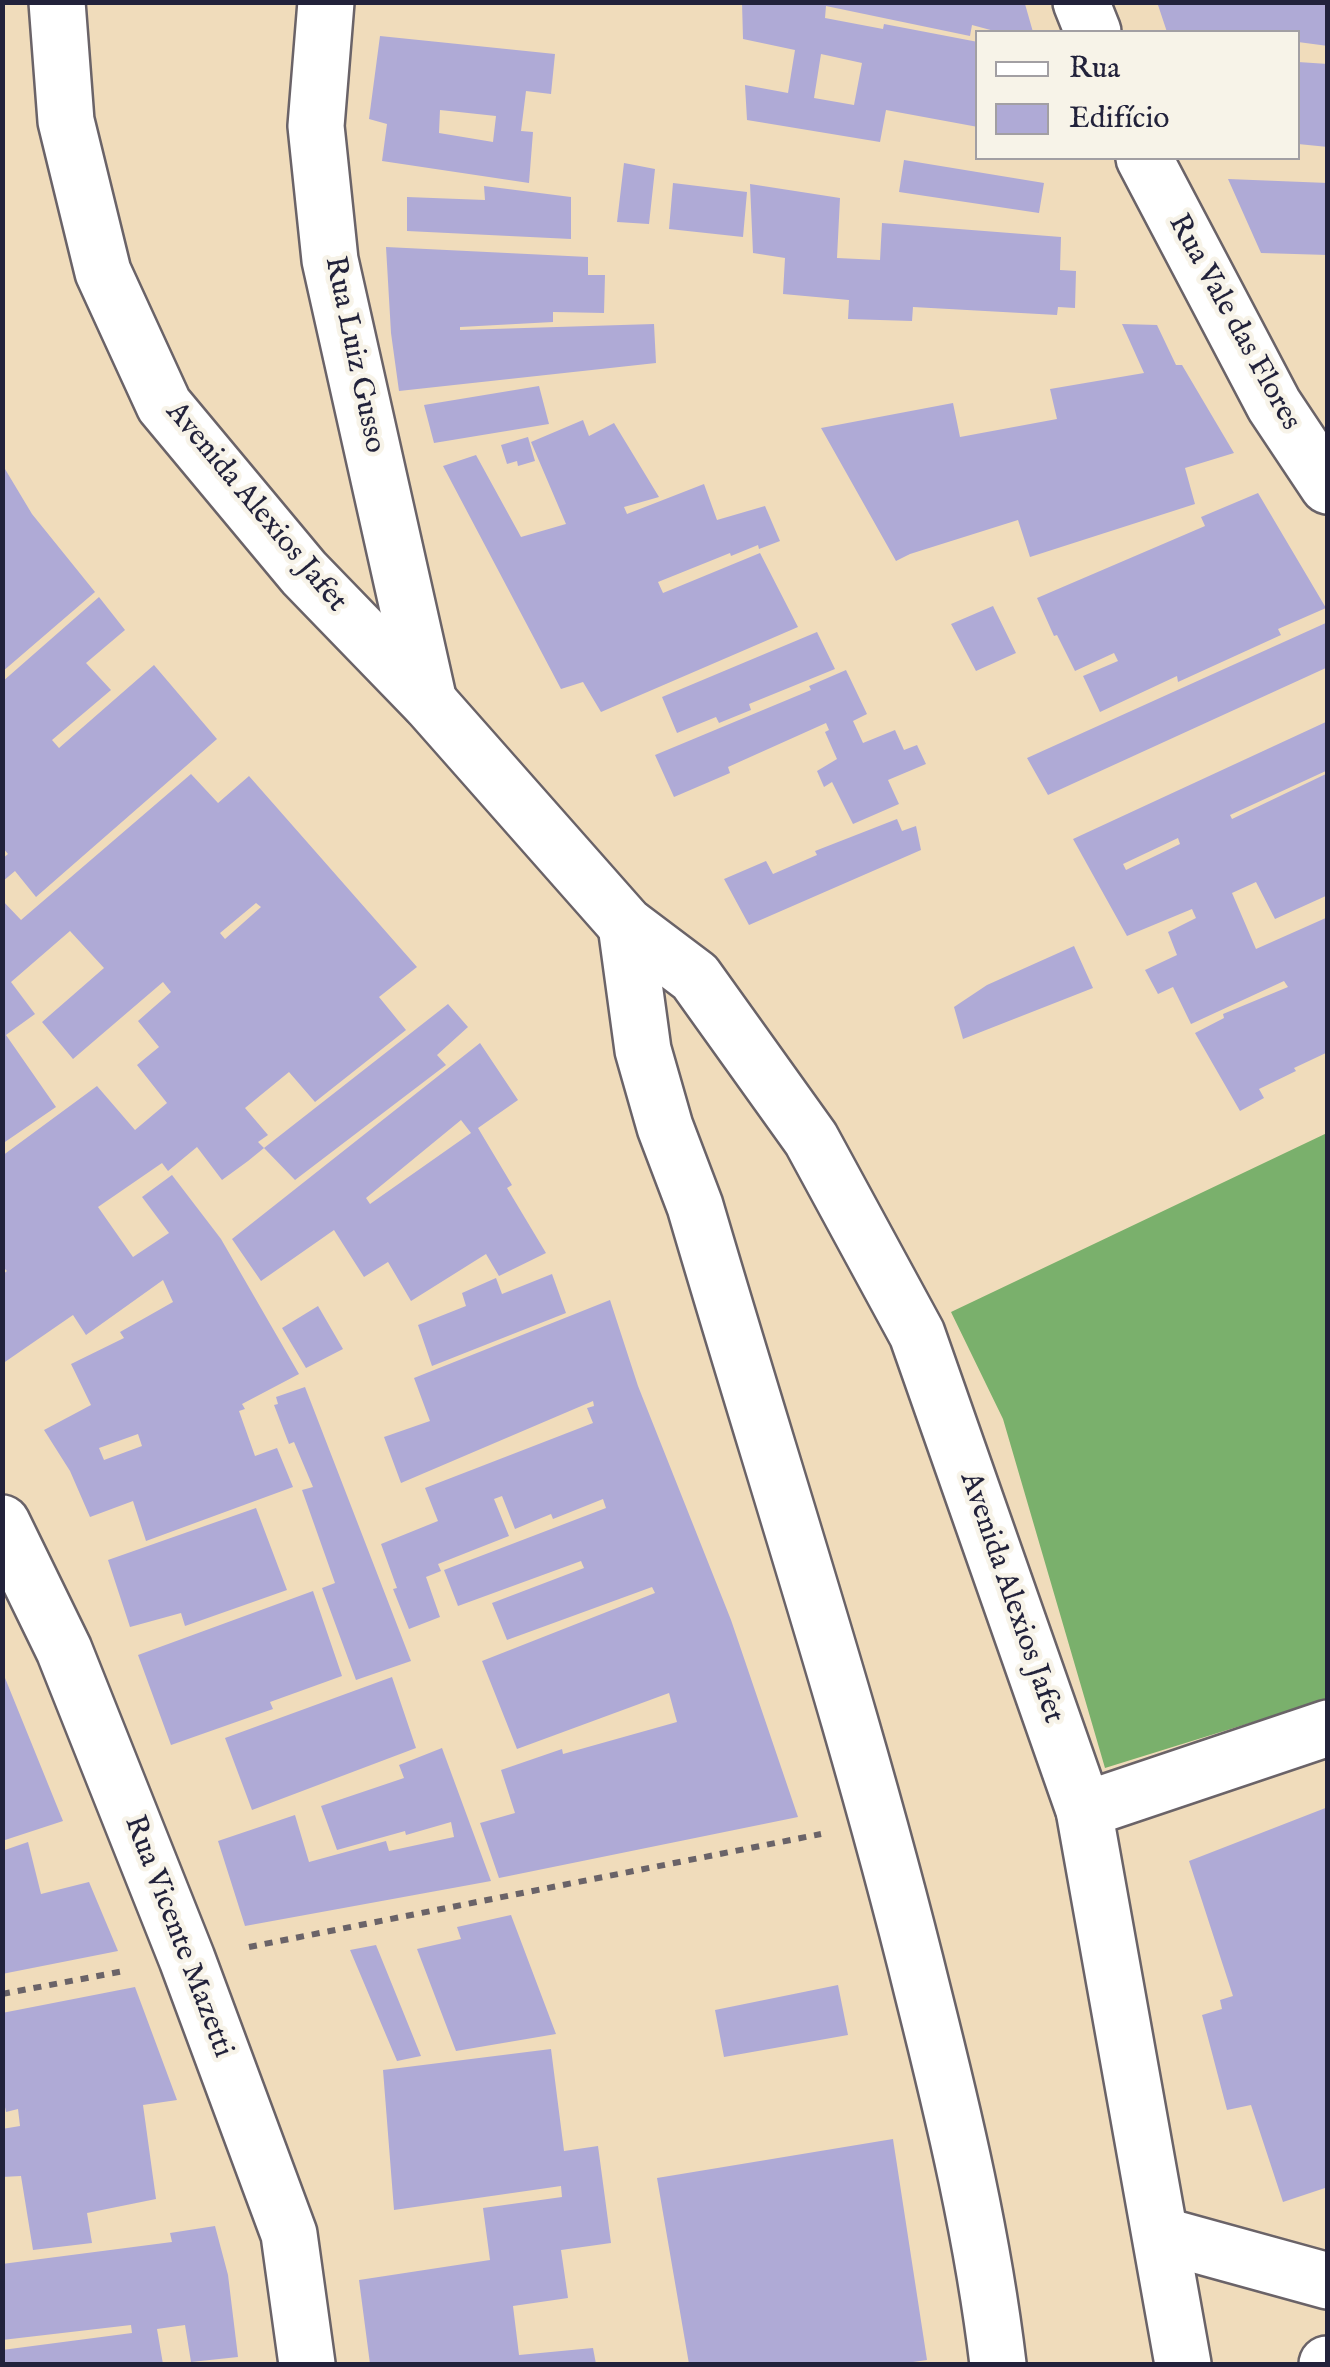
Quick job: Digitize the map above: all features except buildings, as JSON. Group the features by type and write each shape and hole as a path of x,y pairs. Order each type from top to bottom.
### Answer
{"street":[{"name":"Avenida Alexios Jafet","path":"57,2 66,121 103,272 164,405 304,573 429,702 626,924 696,976 812,1139 918,1334 1084,1810 1183,2364"},
{"name":"Rua Luiz Gusso","path":"326,2 316,126 330,260 429,702"},
{"path":"1081,2 1092,30"},
{"name":"Rua Vale das Flores","path":"1145,160 1274,405 1328,486"},
{"path":"626,924 648,1066 696,1206 882,1828 962,2147 998,2364"},
{"name":"Rua Vicente Mazetti","path":"2,1524 64,1650 187,1959 289,2234 307,2364"},
{"path":"1084,1810 1328,1728"},
{"path":"1160,2235 1328,2280"}],"path":[{"path":"2,1994 838,1831 882,1828"}],"green space":[{"path":"1327,1133 1327,1699 1105,1768 1003,1419 951,1312"}]}
